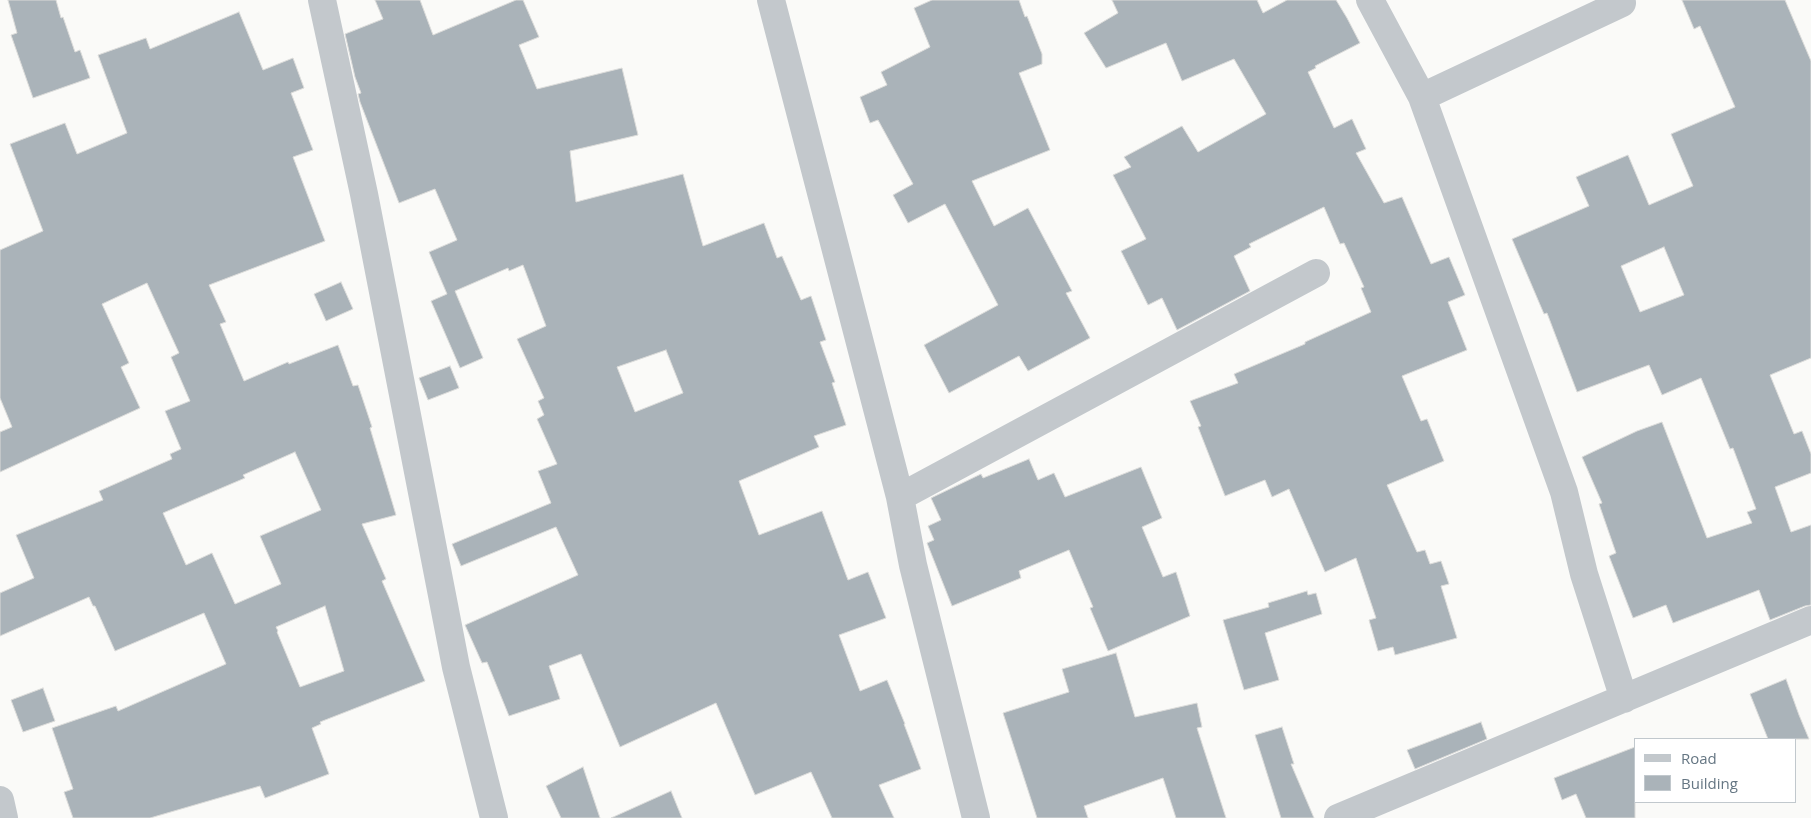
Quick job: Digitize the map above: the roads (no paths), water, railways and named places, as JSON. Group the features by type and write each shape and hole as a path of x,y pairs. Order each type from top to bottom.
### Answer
{"street":[{"path":"322,0 364,194 456,667 494,818"},
{"path":"770,0 900,497 913,565 976,818"},
{"path":"1370,0 1422,97 1564,492 1584,574 1624,700"},
{"path":"1422,97 1622,3"},
{"path":"900,497 1316,274"},
{"path":"1338,818 1624,700 1811,620"},
{"path":"0,800 4,818"}]}
